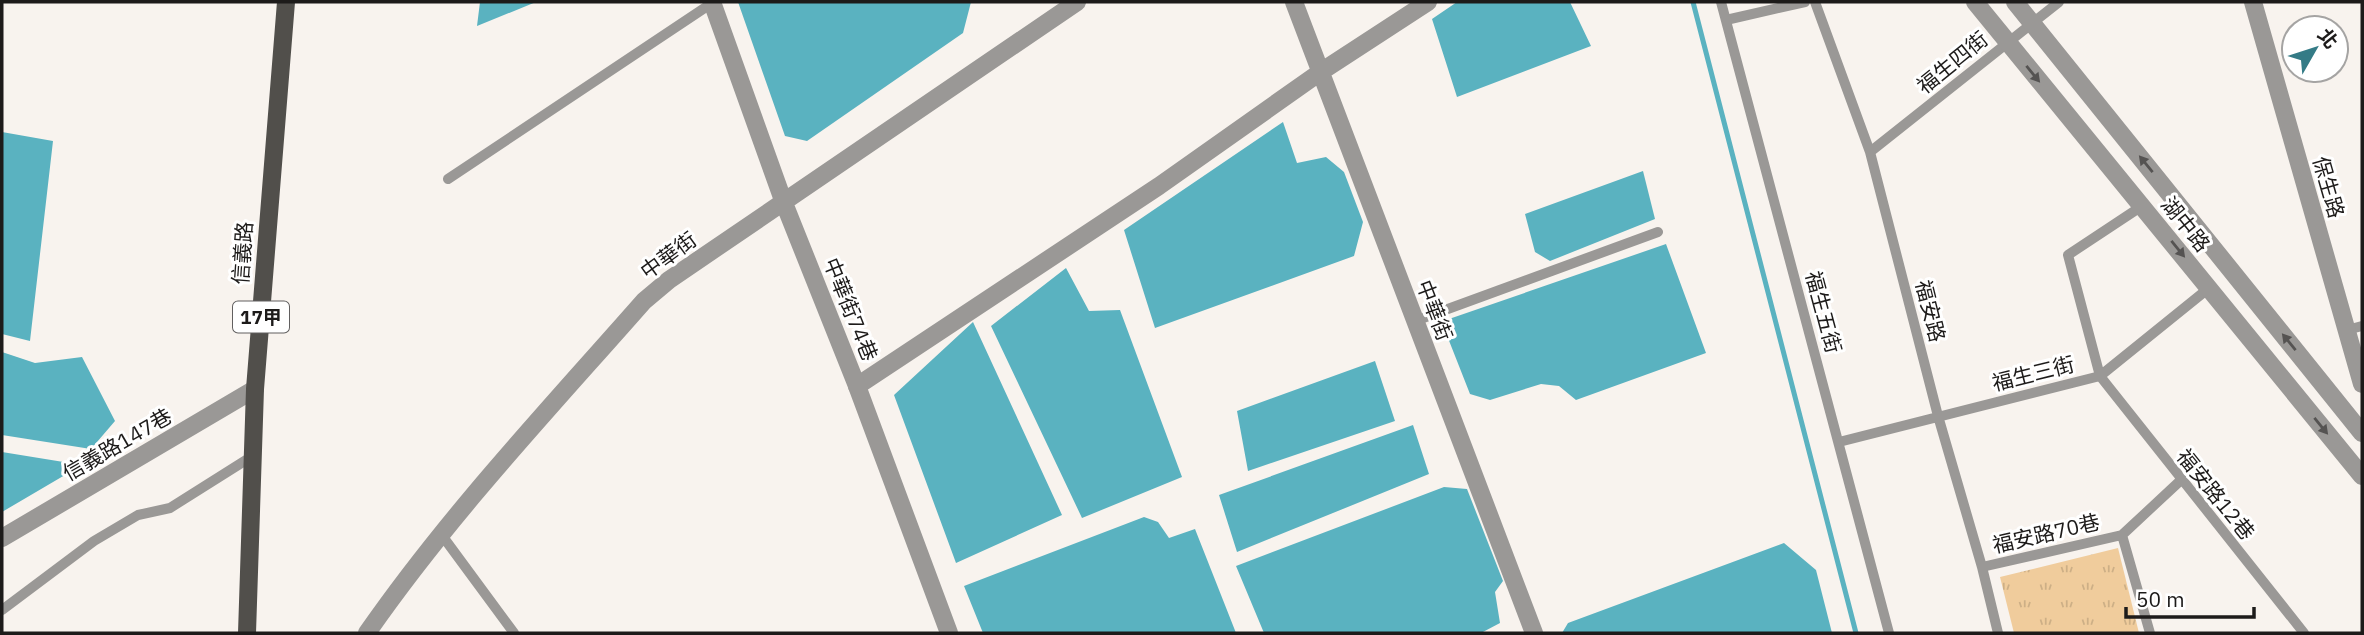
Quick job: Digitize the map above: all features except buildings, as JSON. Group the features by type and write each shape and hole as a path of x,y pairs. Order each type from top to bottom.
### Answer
{"main road":[{"name":"信義路","path":"247,633 255,455 255,389 286,2"}],"street":[{"name":"中華街74巷","path":"712,2 784,203 857,386 949,633"},
{"name":"中華街","path":"367,633 441,534 644,301 669,280 1077,2"},
{"name":"中華街","path":"1294,2 1534,633"},
{"path":"857,386 1159,186 1320,73 1428,2"},
{"name":"湖中路","path":"1975,2 2362,476"},
{"name":"湖中路","path":"2015,2 2362,433"},
{"name":"保生路","path":"2253,2 2354,328 2362,384"},
{"name":"信義路147巷","path":"2,538 255,389"}],"lane":[{"path":"448,179 712,2"},
{"name":"福生五街","path":"1721,2 1889,633"},
{"path":"1726,20 1805,2"},
{"name":"福安路","path":"1815,2 1870,152 1938,416 1982,567 1998,633"},
{"name":"福生四街","path":"1870,152 2059,2"},
{"path":"2101,376 2068,255 2142,206"},
{"path":"1415,321 1658,232"},
{"name":"福生三街","path":"1839,442 2101,376 2209,288"},
{"name":"福安路12巷","path":"2101,376 2180,481 2304,633"},
{"path":"2,610 94,541 138,515 170,508 255,455"},
{"name":"福安路70巷","path":"1982,567 2122,535 2180,481"},
{"path":"441,534 514,633"},
{"path":"2122,535 2150,633"}],"green space":[{"path":"2118,548 2139,633 2014,633 2000,577"}],"water":[{"path":"480,2 536,2 477,26"},
{"path":"738,2 971,2 963,33 807,141 785,136"},
{"path":"1457,2 1570,2 1591,46 1457,97 1432,19"},
{"path":"1283,122 1297,163 1326,157 1344,172 1363,222 1354,256 1155,328 1124,230"},
{"path":"2,132 53,141 30,341 2,334"},
{"path":"1643,171 1655,219 1550,261 1535,252 1525,214"},
{"path":"1666,244 1706,353 1576,400 1559,386 1541,384 1490,400 1470,394 1446,333 1449,319"},
{"path":"1066,268 1089,311 1120,310 1182,477 1082,518 991,326"},
{"path":"973,322 1062,515 956,563 894,395"},
{"path":"2,352 35,363 82,357 115,421 91,449 2,435"},
{"path":"1375,361 1395,421 1248,471 1237,411"},
{"path":"1413,425 1429,474 1237,552 1219,495"},
{"path":"2,452 82,465 2,512"},
{"path":"1444,487 1467,489 1503,581 1495,592 1500,623 1481,633 1264,633 1236,566"},
{"path":"1144,517 1158,522 1169,538 1195,529 1236,633 983,633 964,586"},
{"path":"1784,543 1816,570 1832,633 1562,633 1568,623"}],"waterway":[{"path":"1693,2 1856,633"}]}
